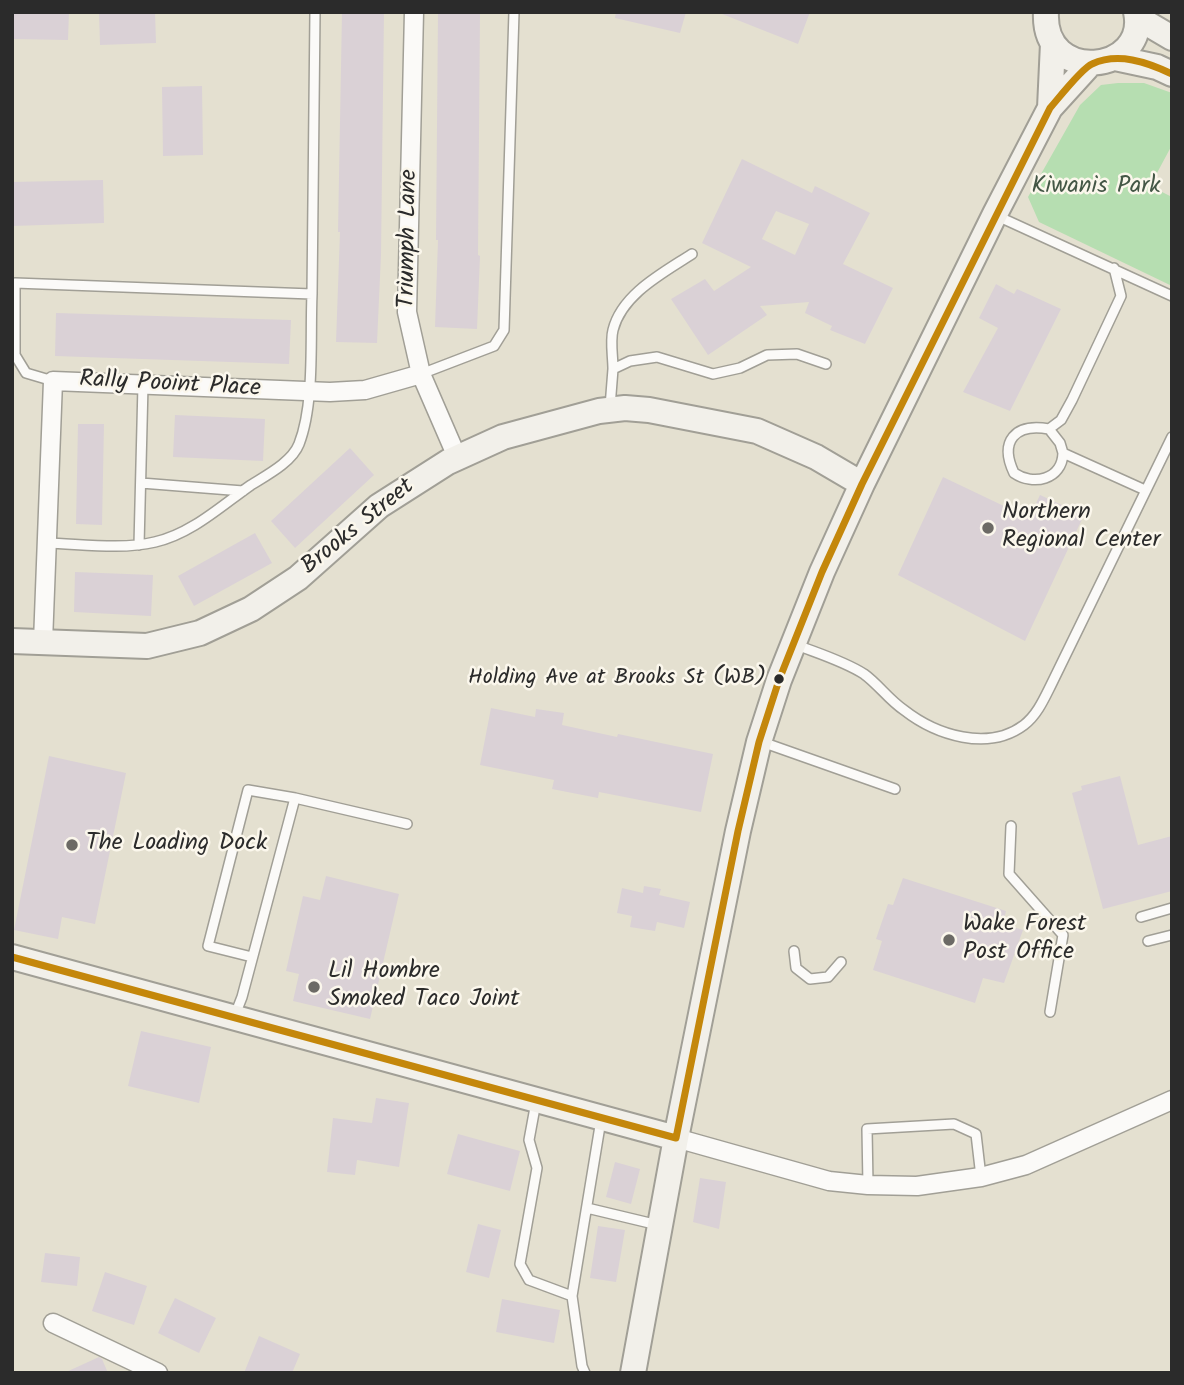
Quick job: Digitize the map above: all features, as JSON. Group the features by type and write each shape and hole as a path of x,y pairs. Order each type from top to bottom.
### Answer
{"street":[{"name":"Triumph Lane","path":"414,12 407,312 421,374 457,457"},
{"path":"1045,24 1075,62 1090,64 1115,58 1127,47 1137,15 1172,38"},
{"path":"1045,24 1049,108"},
{"path":"1115,58 1157,67 1172,74"},
{"path":"633,1373 676,1138 738,831 760,741 793,643 862,484 1049,108 1090,64"},
{"name":"Rally Pooint Place","path":"43,642 53,381 309,393 365,390 421,374"},
{"name":"Brooks Street","path":"12,642 146,646 200,633 251,609 298,578 379,506 457,457 503,437 541,425 610,409 649,410 757,431 816,457 862,484"},
{"path":"12,957 829,1181 917,1186 981,1177 1026,1165 1172,1100"},
{"path":"53,1323 158,1373"}],"lane":[{"path":"47,543 139,545 157,542 199,523 282,464 298,447 306,422 309,393 315,12"},
{"path":"421,374 495,346 504,330 514,12"},
{"path":"995,215 1172,296"},
{"path":"610,409 612,331 624,304 659,275 692,254"},
{"path":"1049,429 1060,443 1063,453 1061,465 1042,480 1031,481 1014,473 1009,462 1010,440 1018,431 1027,427 1049,429 1061,420 1072,400 1121,296 1114,268"},
{"path":"53,381 26,373 15,355 15,283 312,294"},
{"path":"613,369 630,361 657,357 713,374 740,368 767,355 797,354 826,364"},
{"path":"139,545 143,385"},
{"path":"793,643 863,673 902,710 926,725 953,736 981,739 1004,736 1025,724 1042,701 1172,437"},
{"path":"1063,453 1145,490"},
{"path":"141,484 243,491"},
{"path":"760,741 895,789"},
{"path":"252,957 208,946 248,790 407,824"},
{"path":"234,1017 295,798"},
{"path":"1011,826 1009,874 1063,935 1050,1012"},
{"path":"1141,917 1172,908"},
{"path":"1148,941 1172,935"},
{"path":"794,951 796,968 810,979 828,977 841,962"},
{"path":"536,1099 529,1140 537,1168 520,1264 529,1280 572,1296"},
{"path":"585,1373 572,1296 602,1117"},
{"path":"867,1185 867,1129 954,1124 976,1134 981,1177"},
{"path":"587,1208 660,1226"}],"green space":[{"name":"Kiwanis Park","path":"1144,83 1172,93 1172,145 1150,186 1172,197 1172,286 1039,222 1028,197 1080,105 1101,85"}],"building":[{"path":"12,12 69,12 68,40 12,39"},
{"path":"99,12 155,12 156,43 100,45"},
{"path":"342,12 384,12 381,255 377,343 336,342"},
{"path":"438,12 480,12 480,256 477,329 435,327 438,240"},
{"path":"616,12 686,12 680,33 615,18"},
{"path":"717,12 810,12 798,44"},
{"path":"202,86 203,155 163,156 162,87"},
{"path":"742,159 812,193 815,186 870,213 843,264 893,288 865,344 830,330 832,326 805,313 809,302 760,306 767,315 708,355 671,299 705,279 714,291 751,267 702,243","holes":["776,211 809,224 795,255 762,239"]},
{"path":"103,180 104,223 12,226 12,182"},
{"path":"996,284 1014,294 1017,289 1061,309 1010,411 963,392 998,328 979,318"},
{"path":"56,313 291,320 289,364 55,356"},
{"path":"175,415 265,419 263,461 173,457"},
{"path":"78,424 104,424 102,525 76,524"},
{"path":"350,448 374,475 295,548 271,521"},
{"path":"943,477 1029,518 1040,495 1084,515 1025,641 898,575"},
{"path":"255,533 272,563 194,606 178,576"},
{"path":"75,572 153,575 151,616 74,612"},
{"path":"491,708 535,717 536,709 564,713 562,725 713,754 701,812 599,792 598,798 552,789 554,780 480,765"},
{"name":"The Loading Dock","path":"49,756 126,773 95,924 62,917 58,939 14,930"},
{"path":"1120,776 1138,845 1172,836 1172,891 1103,909 1072,793 1082,790 1081,786"},
{"path":"326,876 399,894 370,1019 293,1001 299,974 286,971 303,896 320,900"},
{"name":"Wake Forest Post Office","path":"903,878 1006,911 1003,924 1023,930 1004,983 983,978 975,1003 873,970 882,941 876,939 888,904 893,905"},
{"path":"644,886 661,889 659,895 690,902 684,928 657,922 655,931 630,927 632,916 617,913 622,888 643,893"},
{"path":"141,1031 211,1047 199,1103 128,1086"},
{"path":"376,1098 409,1103 399,1167 357,1160 355,1175 327,1172 333,1118 372,1123"},
{"path":"458,1134 520,1151 510,1191 447,1174"},
{"path":"615,1162 640,1169 631,1204 606,1197"},
{"path":"700,1178 726,1182 719,1229 693,1222"},
{"path":"478,1224 501,1230 489,1278 466,1272"},
{"path":"598,1226 625,1230 616,1282 590,1278"},
{"path":"45,1253 80,1257 77,1286 41,1282"},
{"path":"105,1272 147,1286 134,1325 92,1311"},
{"path":"175,1298 216,1318 199,1353 158,1333"},
{"path":"502,1299 560,1310 554,1343 496,1332"},
{"path":"259,1336 300,1354 292,1373 244,1373"},
{"path":"99,1357 108,1373 64,1373"}],"transit line":[{"path":"12,957 676,1138 738,831 759,742 779,680 822,572 862,484 1050,108 1082,71 1102,60 1132,60 1172,74"}],"place":[{"name":"Northern Regional Center","path":"988,528"},
{"name":"Holding Ave at Brooks St (WB)","path":"779,679"},
{"name":"The Loading Dock","path":"72,845"},
{"name":"Wake Forest Post Office","path":"949,940"},
{"name":"Lil Hombre Smoked Taco Joint","path":"314,987"}]}
